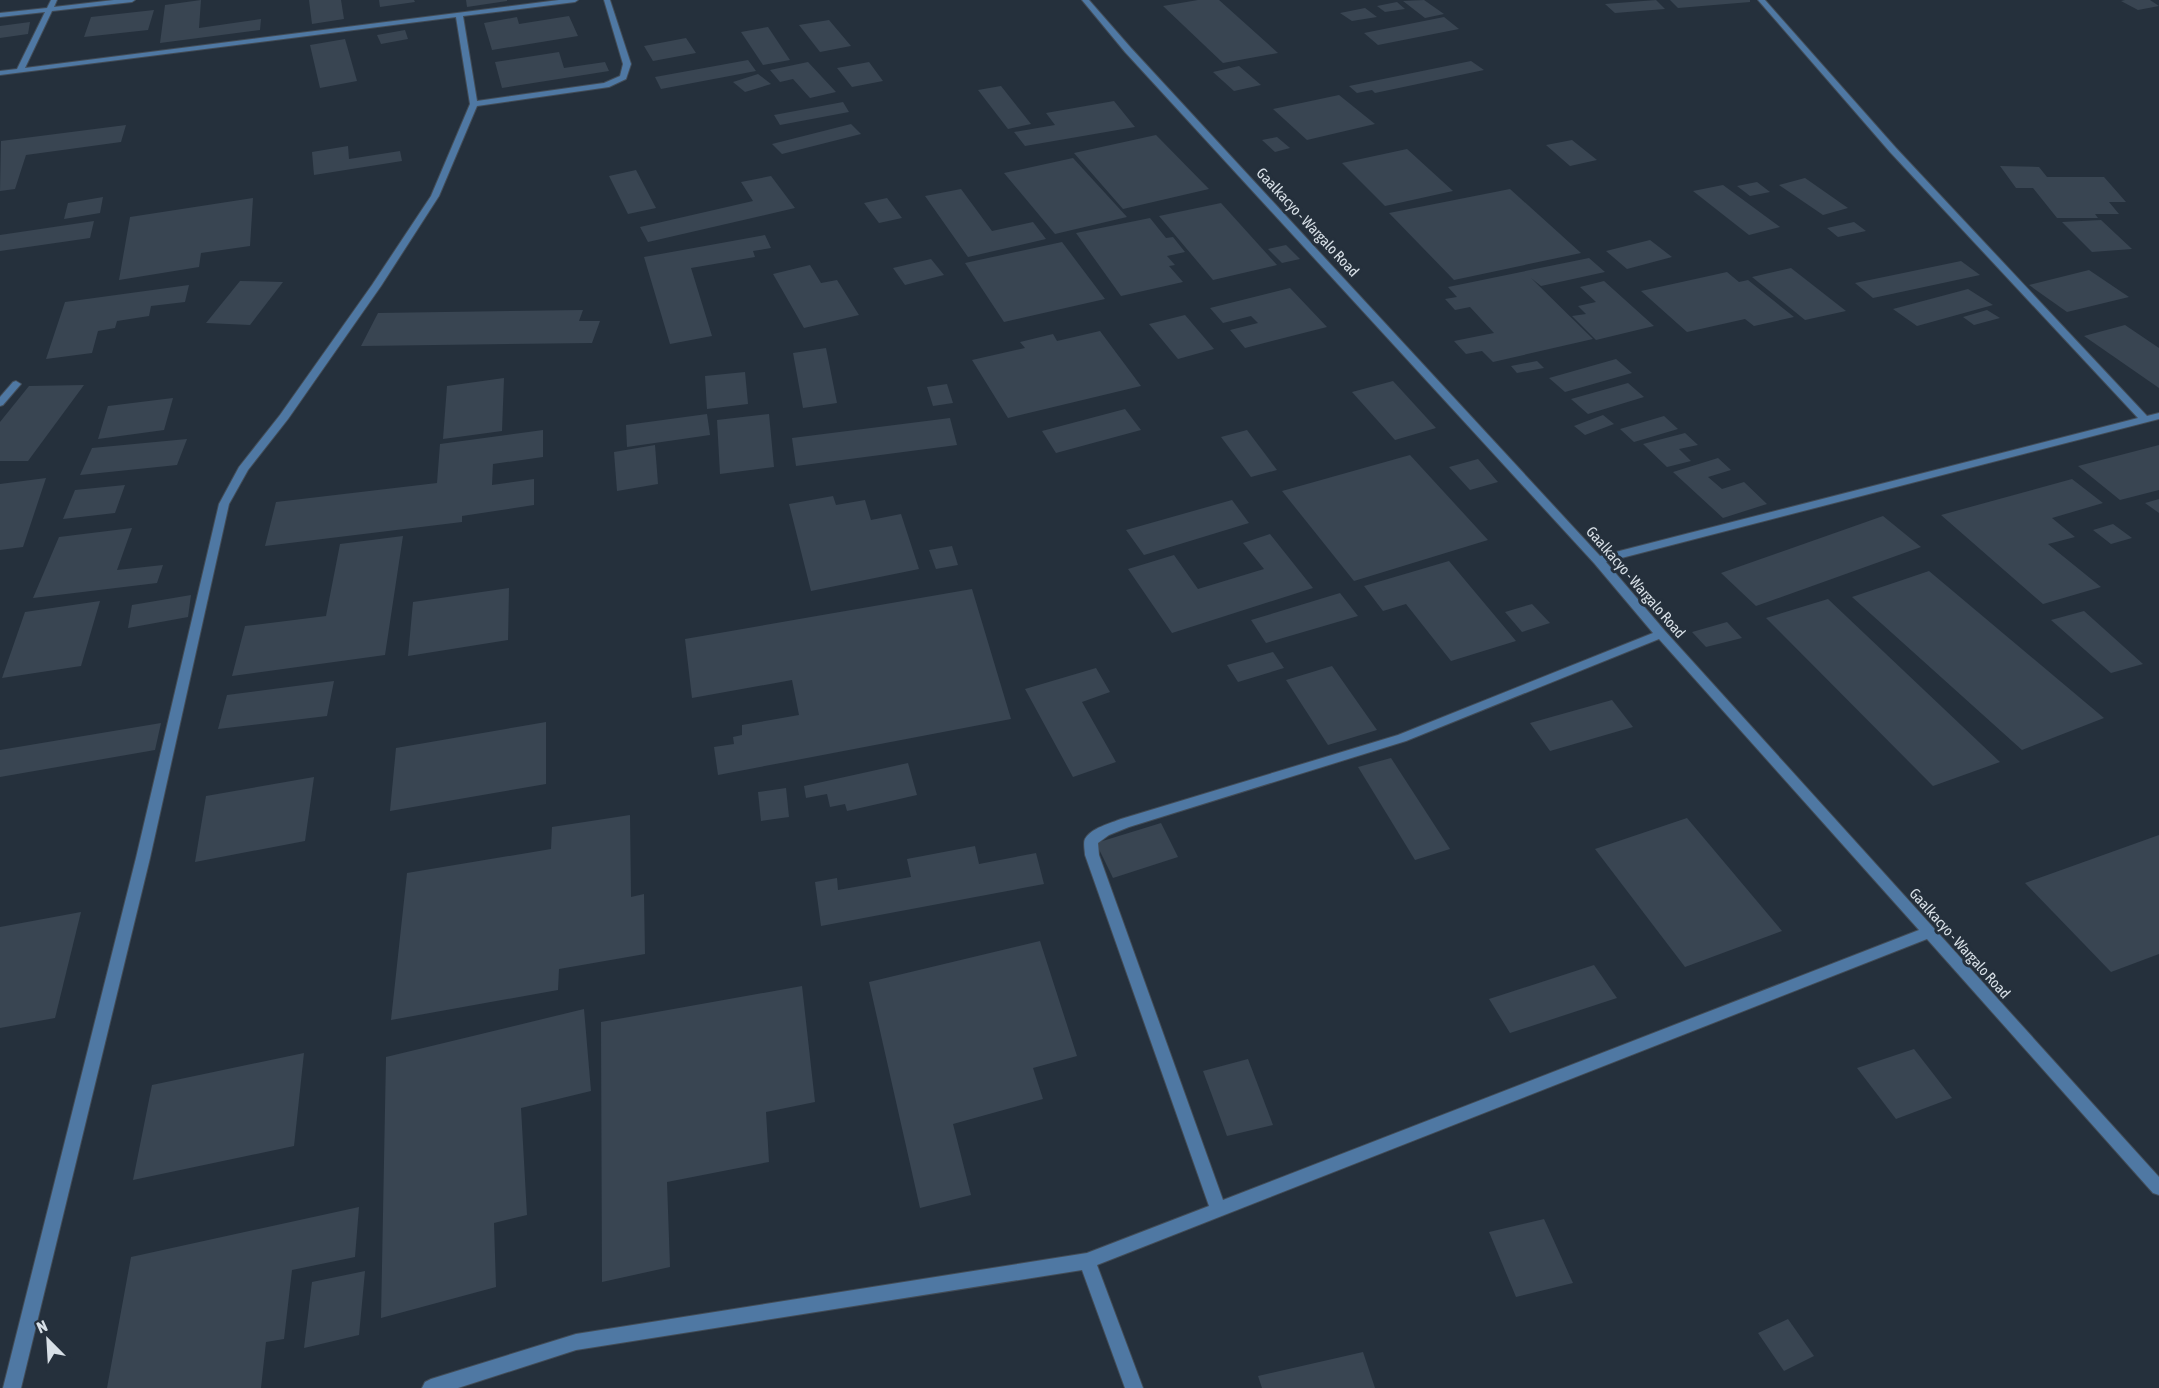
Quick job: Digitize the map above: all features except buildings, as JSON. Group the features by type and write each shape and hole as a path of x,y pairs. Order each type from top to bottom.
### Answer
{"street":[{"path":"20,71 54,0"},
{"path":"0,15 132,0"},
{"path":"0,73 575,0"},
{"path":"474,104 606,85 623,77 627,64 607,0"},
{"name":"Gaalkacyo - Wargalo Road","path":"1085,0 1598,560 1661,634 2159,1188"},
{"path":"1761,0 1893,150 2144,419"},
{"path":"12,1388 143,858 224,504 243,469 284,417 376,286 435,196 474,104 459,16"},
{"path":"0,403 16,384"},
{"path":"1598,560 2159,416"},
{"path":"1218,1208 1092,855 1091,841 1104,831 1126,823 1402,738 1661,634"},
{"path":"431,1388 576,1342 1087,1261 1929,932"},
{"path":"1087,1261 1134,1388"}]}
